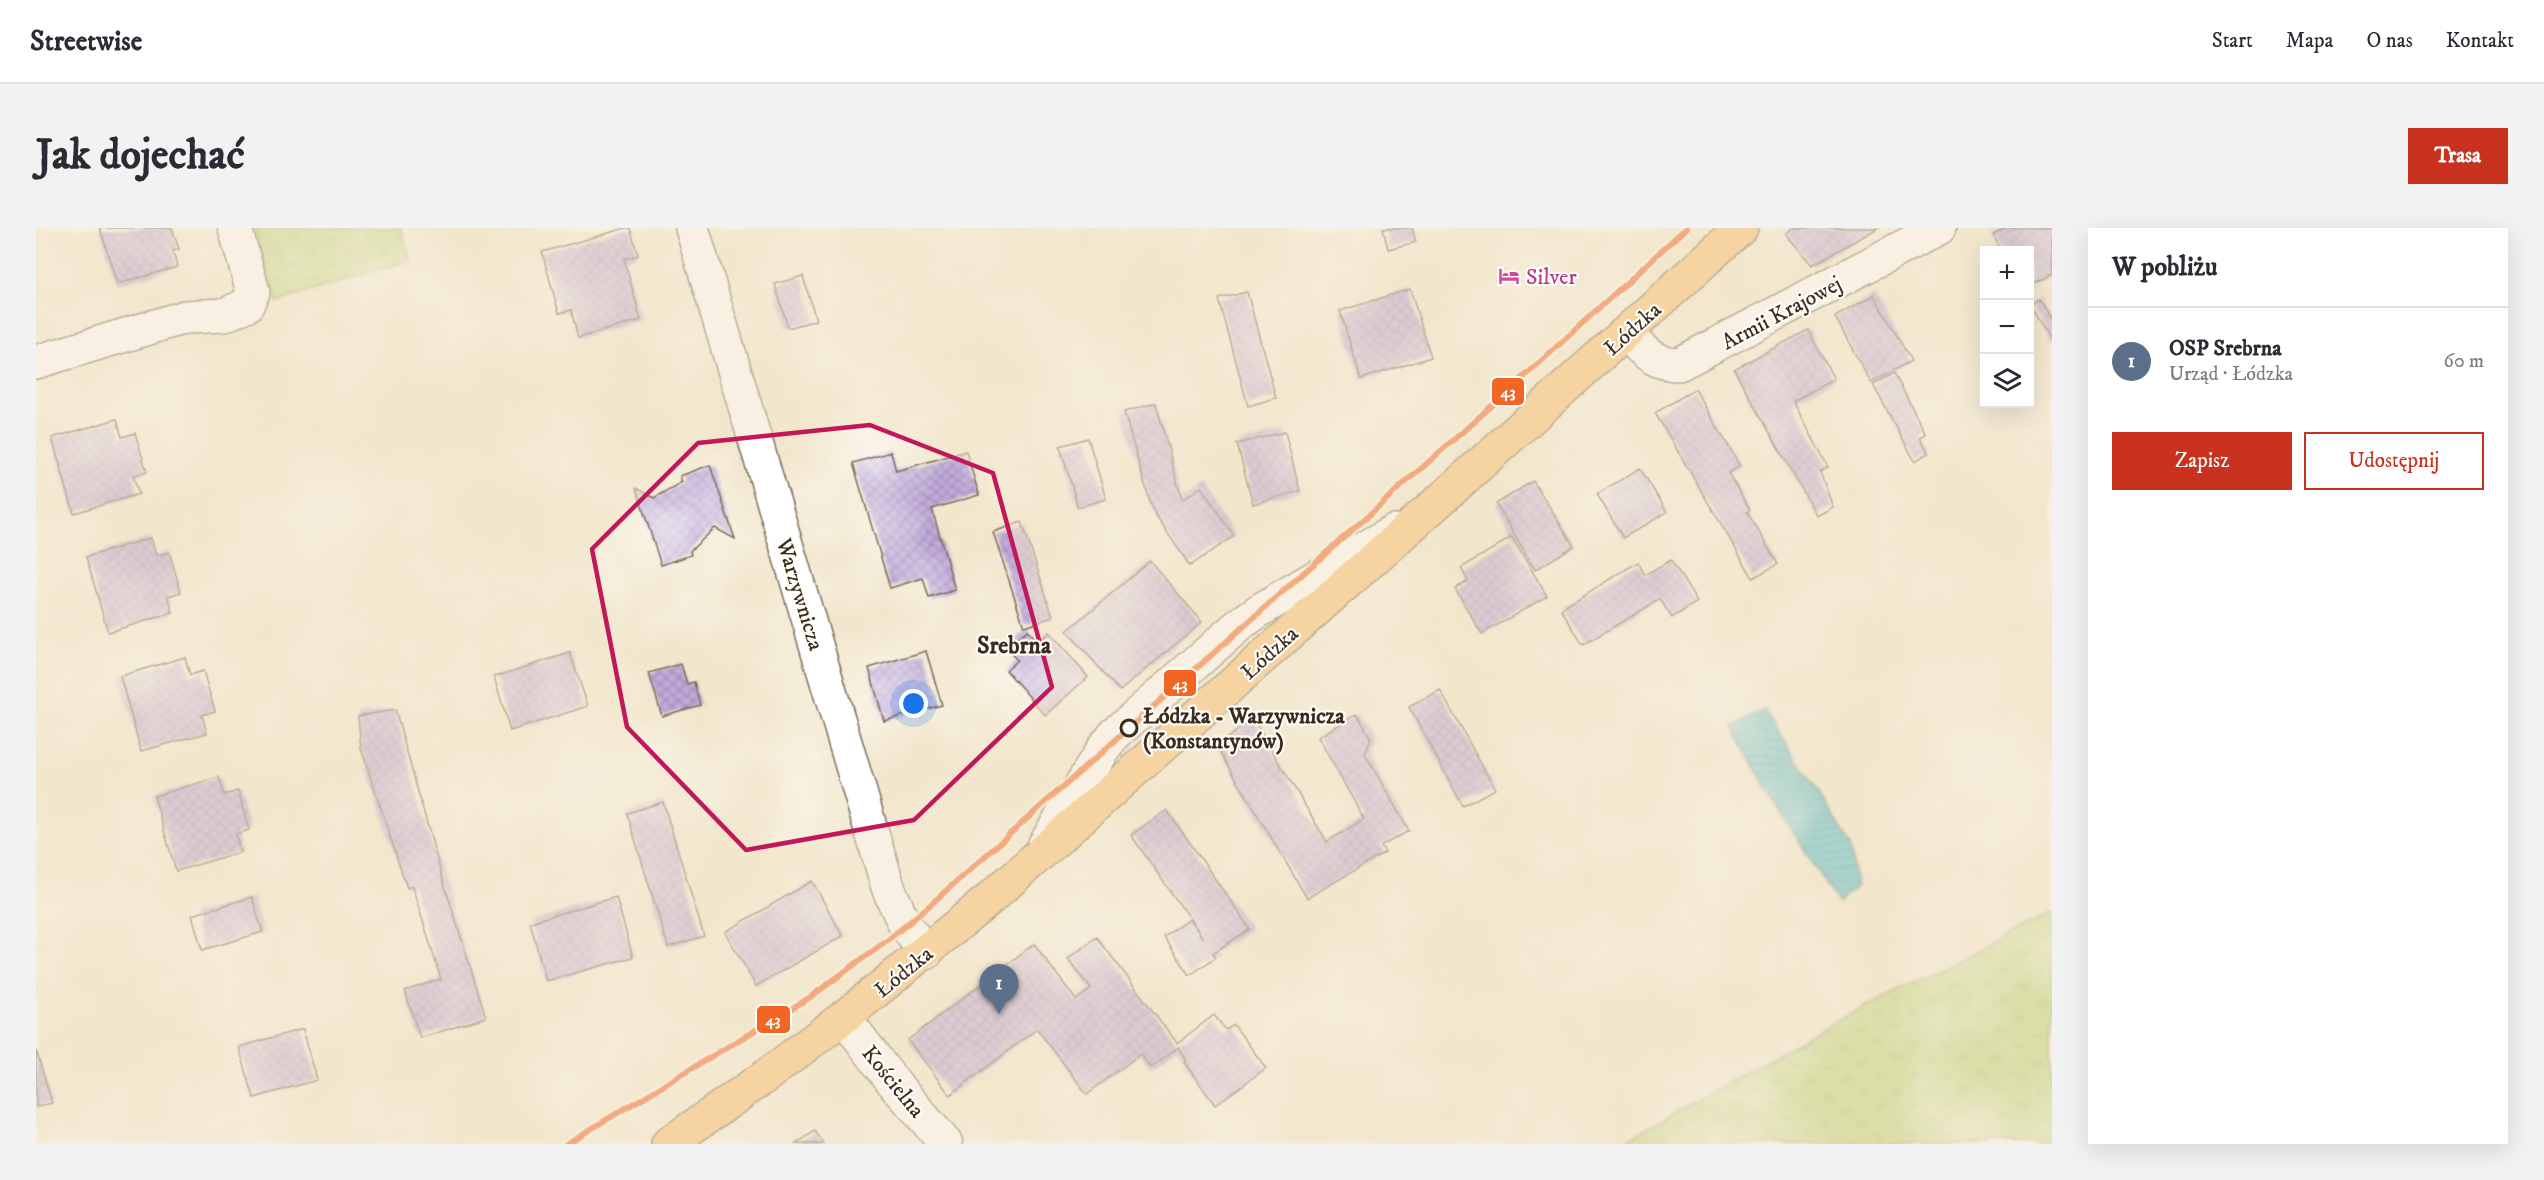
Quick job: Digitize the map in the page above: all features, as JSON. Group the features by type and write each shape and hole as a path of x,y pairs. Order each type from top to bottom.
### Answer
{"main road":[{"name":"Łódzka","path":"668,1144 766,1076 926,953 1427,512 1741,228"}],"street":[{"path":"36,362 185,317 224,315 246,305 253,292 235,228"},
{"name":"Warzywnicza","path":"692,228 889,890 905,925 926,953"},
{"name":"Armii Krajowej","path":"1626,334 1648,356 1663,364 1679,364 1939,228"},
{"name":"Kościelna","path":"844,1017 893,1082 946,1144"}],"highlighted area":[{"path":"870,425 993,473 1052,687 914,820 746,850 627,727 592,549 698,443"}],"green space":[{"path":"254,228 401,228 410,260 277,302"},
{"path":"2052,913 2052,1144 1620,1144 1825,1027"}],"water":[{"path":"1764,710 1817,789 1851,847 1856,886 1838,903 1774,802 1733,726"}],"building":[{"path":"100,228 172,228 179,249 173,251 177,267 117,284"},
{"path":"630,228 638,255 624,259 641,320 578,338 571,310 559,313 542,252"},
{"path":"1383,228 1412,228 1416,242 1388,249"},
{"path":"1793,228 1878,228 1812,265 1786,234"},
{"path":"2007,228 2052,228 2052,275 2034,284 2034,246 1999,246 1993,235"},
{"path":"803,276 816,320 788,328 775,284"},
{"path":"1410,289 1431,357 1361,379 1340,311"},
{"path":"1247,292 1276,398 1248,406 1219,299"},
{"path":"1874,295 1911,361 1871,383 1835,317"},
{"path":"2039,299 2050,318 2052,317 2052,344 2034,311 2034,302"},
{"path":"1808,330 1834,379 1793,401 1828,467 1820,472 1833,507 1817,516 1734,369"},
{"path":"1894,373 1926,434 1920,437 1929,453 1915,461 1873,385"},
{"path":"1695,389 1740,466 1728,473 1750,510 1747,512 1778,564 1753,578 1655,413"},
{"path":"1156,403 1182,500 1201,487 1234,536 1190,566 1157,518 1150,502 1124,412"},
{"path":"117,419 122,437 135,433 147,472 133,476 139,494 74,513 52,438"},
{"path":"1285,432 1300,491 1253,504 1237,444"},
{"path":"1088,438 1106,499 1078,507 1060,446"},
{"path":"966,451 979,495 932,509 955,590 929,598 923,578 890,588 853,463 891,452 896,471"},
{"path":"710,465 735,539 715,528 690,551 691,555 661,565 636,488 654,498 682,482 680,476"},
{"path":"1640,468 1667,512 1623,538 1597,494"},
{"path":"1533,481 1574,546 1535,570 1496,504"},
{"path":"1022,522 1053,617 1024,626 993,532"},
{"path":"1512,537 1547,596 1482,634 1455,589 1468,581 1461,568"},
{"path":"151,538 156,556 169,552 181,592 168,596 173,613 108,632 86,557"},
{"path":"1671,560 1697,602 1672,618 1660,599 1583,645 1561,609 1638,562 1645,575"},
{"path":"1150,561 1202,622 1120,691 1067,631"},
{"path":"1027,630 1037,642 1049,632 1088,677 1045,715 1006,670 1017,660 1006,648"},
{"path":"926,651 942,705 884,721 869,668"},
{"path":"570,653 588,706 510,731 494,677"},
{"path":"185,657 190,675 203,671 215,711 202,715 207,733 141,751 120,676"},
{"path":"681,664 687,684 694,682 700,705 662,716 649,673"},
{"path":"1440,690 1495,789 1463,806 1409,707"},
{"path":"395,710 442,877 486,1017 420,1038 405,991 441,979 412,886 407,888 361,748 358,716"},
{"path":"1357,714 1371,738 1365,754 1409,831 1381,846 1385,853 1307,898 1217,746 1253,719 1327,842 1364,819 1318,737"},
{"path":"219,777 224,795 238,791 249,830 236,834 240,852 176,871 154,796"},
{"path":"663,802 704,936 668,947 627,813"},
{"path":"1167,810 1250,929 1213,953 1216,957 1190,975 1164,937 1189,919 1203,938 1131,835"},
{"path":"812,881 843,936 756,986 725,932"},
{"path":"252,897 263,932 202,950 192,915"},
{"path":"616,897 633,957 546,981 530,922"},
{"path":"1097,937 1177,1043 1214,1015 1226,1030 1234,1025 1266,1068 1215,1105 1184,1062 1186,1060 1178,1047 1151,1068 1140,1054 1087,1094 1037,1029 950,1095 908,1040 1034,944 1076,1000 1091,989 1068,959"},
{"path":"303,1029 317,1080 254,1098 239,1047"},
{"path":"36,1050 52,1103 36,1107"},
{"path":"815,1131 824,1144 796,1144"}],"transit line":[{"name":"43","path":"566,1144 809,998 884,943 930,905 1513,387 1686,228"}],"place":[{"name":"Silver","path":"1509,276"},
{"name":"Łódzka - Warzywnicza (Konstantynów)","path":"1129,728"},
{"name":"OSP Srebrna","path":"999,1014"}],"district":[{"name":"Srebrna","path":"1014,645"}]}
